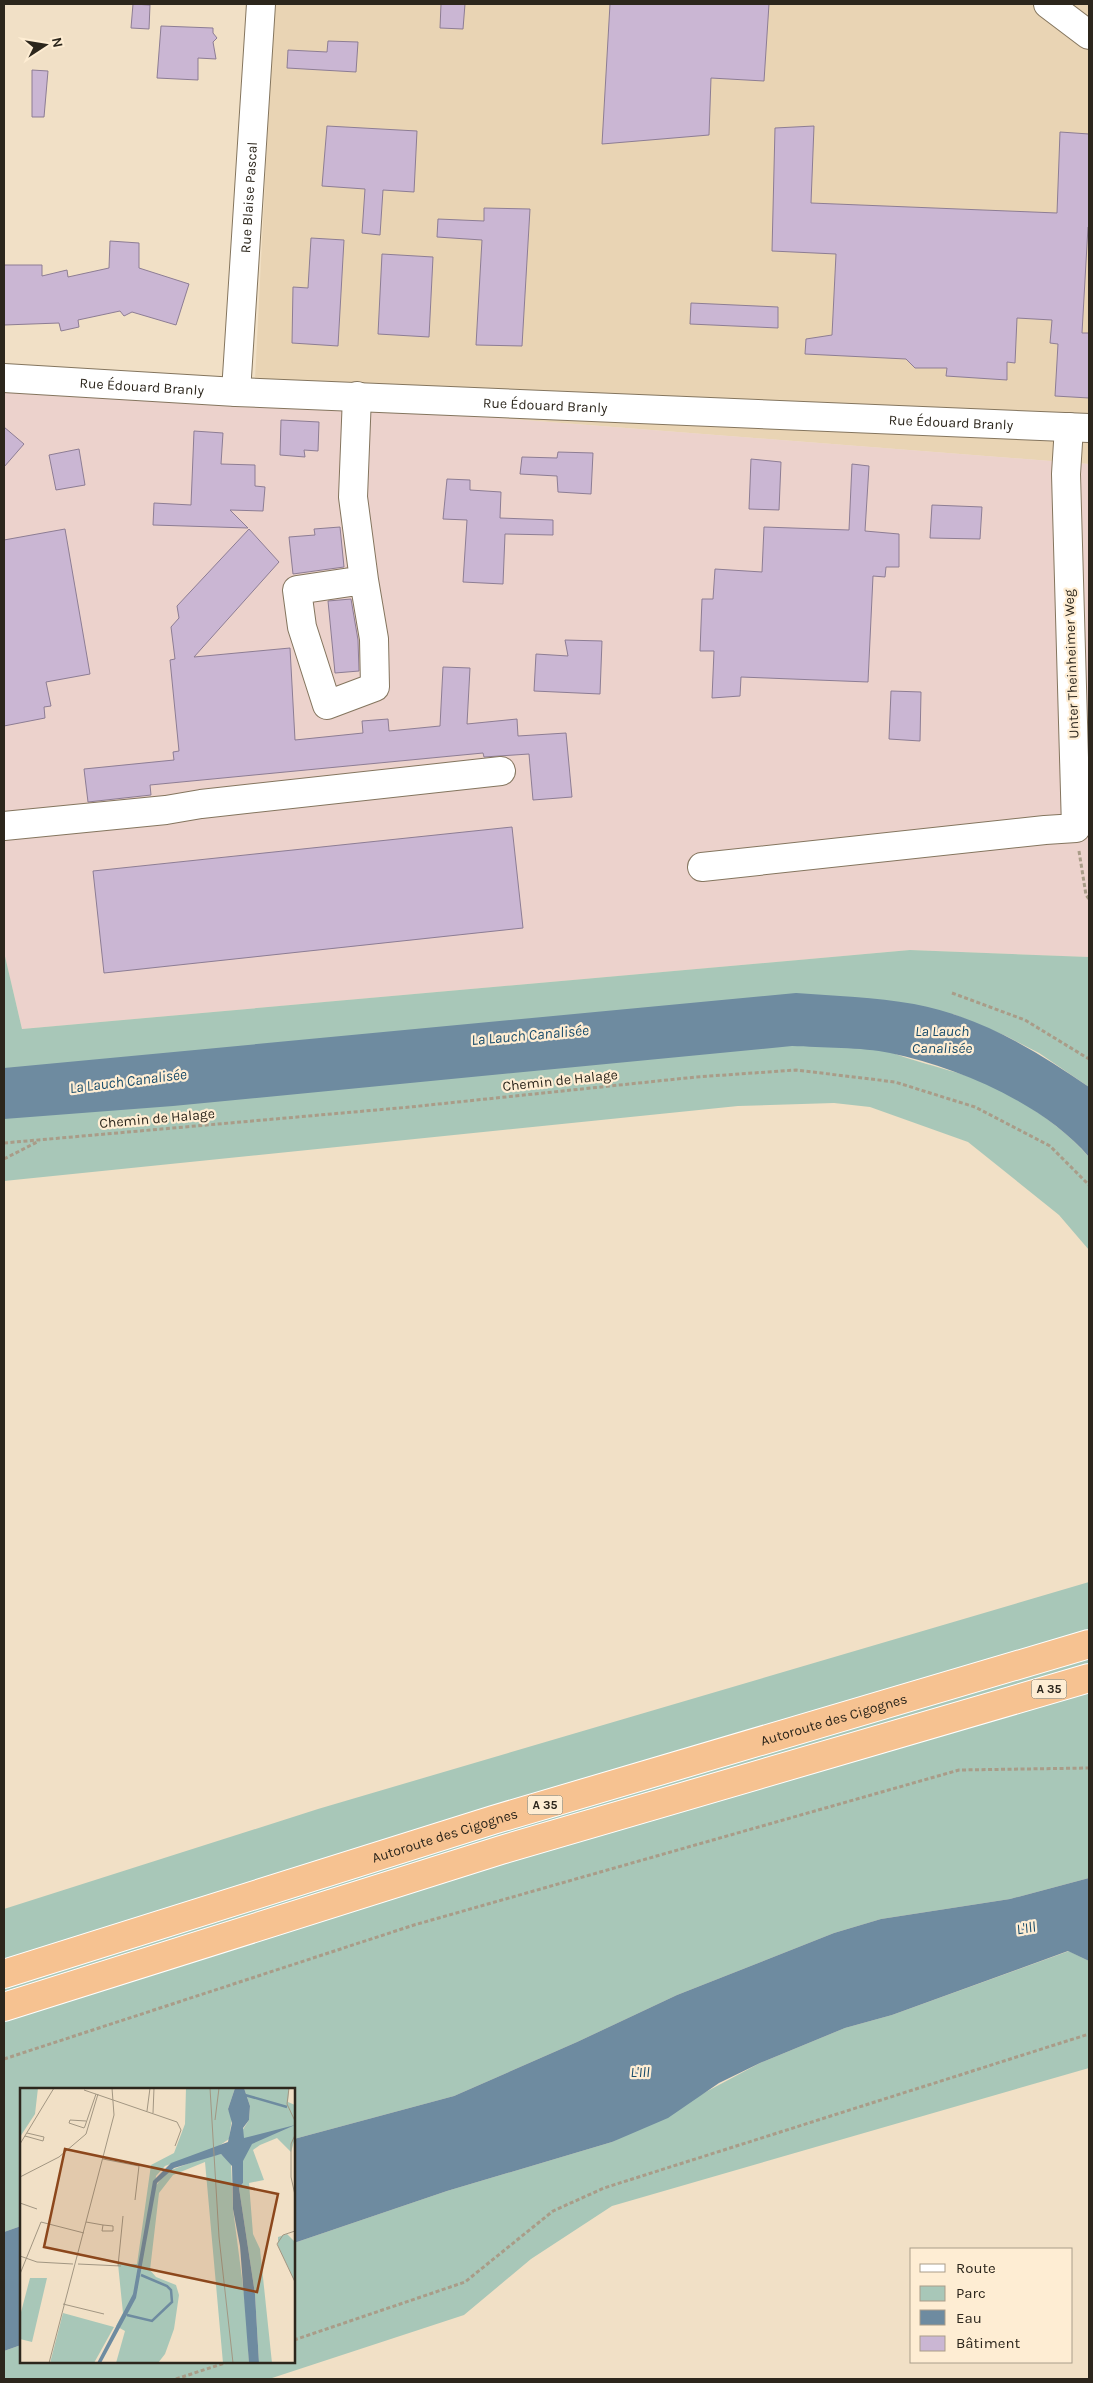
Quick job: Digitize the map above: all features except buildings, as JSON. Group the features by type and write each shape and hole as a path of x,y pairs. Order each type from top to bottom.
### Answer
{"highway":[{"name":"Autoroute des Cigognes","path":"4,1974 493,1820 1089,1644"},
{"name":"A 35","path":"4,2007 510,1847 1089,1678"}],"street":[{"name":"Rue Blaise Pascal","path":"236,392 262,4"},
{"path":"1048,4 1089,35"},
{"name":"Rue Édouard Branly","path":"4,378 236,392 1079,427"},
{"path":"357,396 353,497 374,639 375,687 327,706 302,627 297,590 364,580"},
{"name":"Unter Theinheimer Weg","path":"1076,828 1066,474 1079,427"},
{"path":"4,826 166,810 211,803 501,771"},
{"path":"702,867 1076,828"}],"path":[{"path":"1076,828 1086,895 1089,900"},
{"path":"952,993 1025,1020 1089,1059"},
{"name":"Chemin de Halage","path":"4,1143 410,1107 696,1077 796,1070 895,1082 975,1107 1050,1146 1089,1185"},
{"path":"4,1159 42,1140"},
{"path":"4,2059 414,1925 959,1770 1089,1768"},
{"path":"295,2340 465,2282 553,2210 604,2188 1089,2034"},
{"path":"176,2379 225,2363"}],"shaded area":[{"path":"274,4 1089,4 1089,464 254,399"},
{"path":"4,383 254,399 1089,464 1089,957 910,950 22,1029 4,952"}],"green space":[{"path":"910,950 1089,957 1089,1087 1039,1053 1006,1036 953,1014 890,1052 992,1085 1028,1106 1071,1138 1089,1157 1089,1250 1059,1215 968,1142 870,1107 834,1103 738,1106 4,1181 4,952 22,1029"},
{"path":"1089,1582 1089,1878 1010,1899 881,1919 834,1933 677,1995 577,2042 454,2096 295,2139 295,2088 20,2088 20,2226 4,2232 4,1909 318,1809"},
{"path":"1069,1951 1089,1961 1089,2068 612,2206 531,2259 464,2315 269,2379 4,2379 4,2351 20,2345 20,2363 295,2363 295,2243 447,2191 612,2142 760,2063 845,2028 892,2015"}],"water":[{"name":"La Lauch Canalisée","path":"796,993 914,1004 938,1009 961,1017 1006,1036 1048,1060 1089,1087 1089,1157 1048,1120 1024,1104 971,1078 916,1059 879,1051 792,1046 173,1106 4,1119 4,1068"},
{"name":"L'Ill","path":"1089,1878 1089,1961 1068,1951 892,2015 845,2028 760,2063 719,2083 668,2118 612,2142 447,2191 295,2243 295,2139 454,2096 577,2042 677,1995 834,1933 881,1919 1010,1899"},
{"path":"20,2226 20,2345 4,2351 4,2232"}]}
